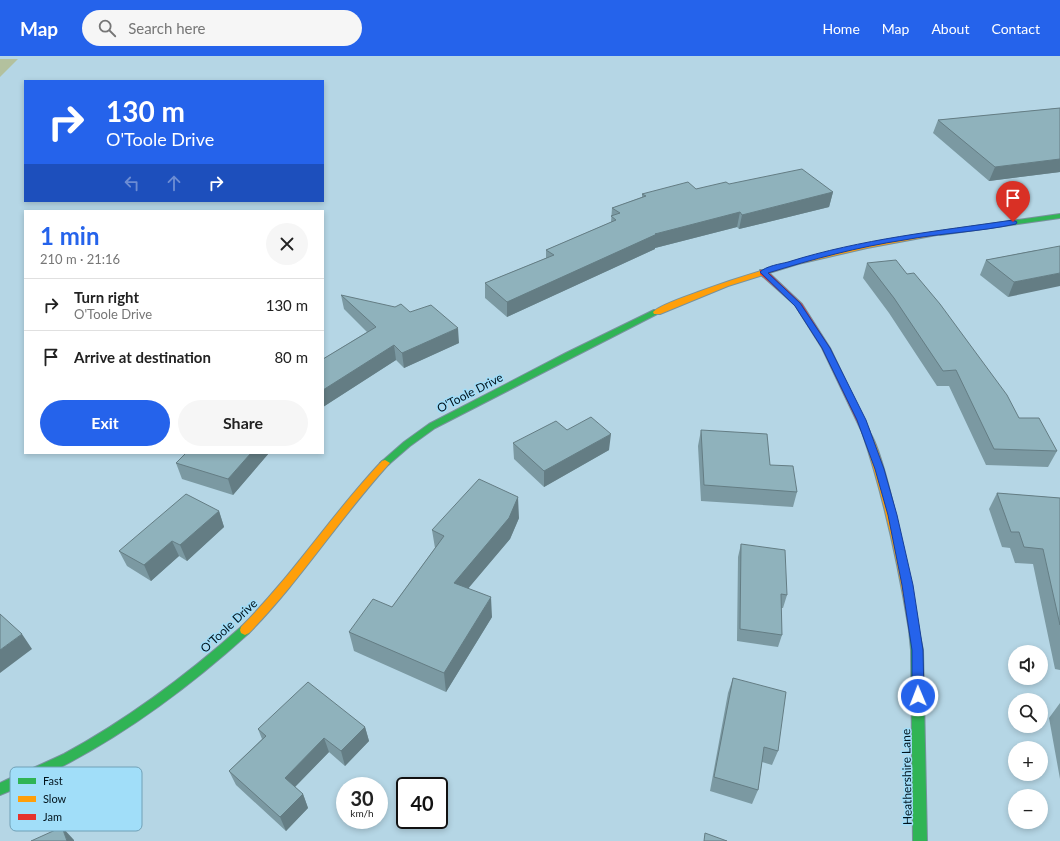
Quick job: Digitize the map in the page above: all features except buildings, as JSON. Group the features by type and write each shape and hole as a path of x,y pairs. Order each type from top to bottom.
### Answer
{"street":[{"name":"O'Toole Drive","path":"46,767 78,752 124,724 173,690 226,647 267,607 296,574 374,474 412,438 664,308 710,290 807,258 904,238 1060,216"},
{"name":"Heathershire Lane","path":"763,272 798,304 826,348 861,420 880,469 907,585 917,650 920,841"},
{"name":"O'Toole Drive","path":"0,789 10,784"}],"green space":[{"path":"0,59 18,59 0,77"}],"traffic: fast":[{"path":"940,233 1060,216"},
{"path":"385,463 407,444 432,426 569,355 657,312"},
{"path":"48,767 93,744 161,699 204,666 245,630"},
{"path":"914,630 917,650 920,841"},
{"path":"0,789 10,784"}],"traffic: slow":[{"path":"657,312 725,284 796,262 867,245 940,233"},
{"path":"866,432 875,456 889,505 914,630"},
{"path":"245,630 282,590 349,504 385,463"}],"traffic: jam":[{"path":"763,272 798,304 826,348 866,432"}],"route":[{"path":"918,696 917,650 907,585 893,515 880,469 861,420 826,348 798,304 763,272 807,258 856,247 904,238 1013,222"}]}
